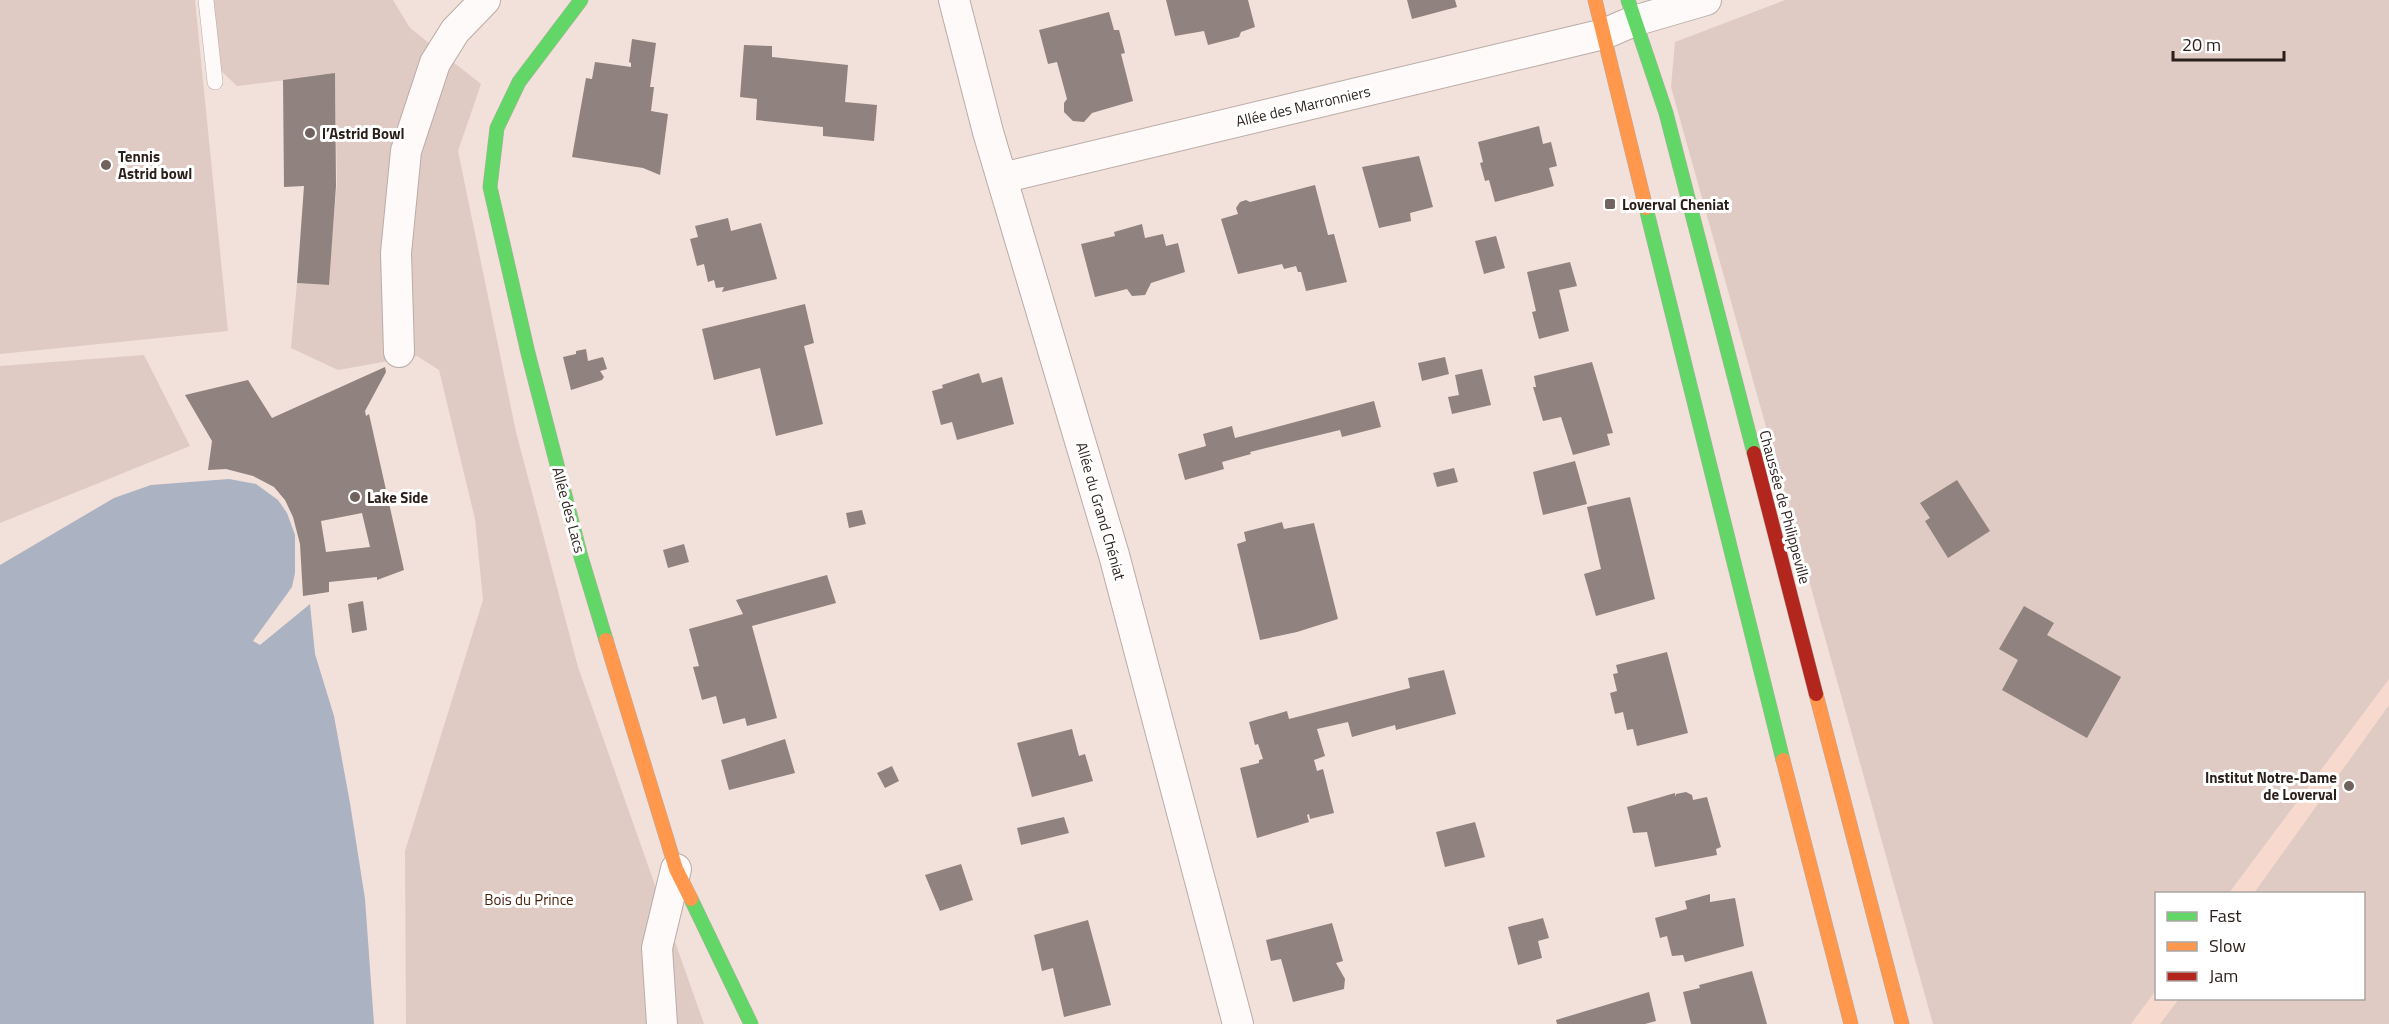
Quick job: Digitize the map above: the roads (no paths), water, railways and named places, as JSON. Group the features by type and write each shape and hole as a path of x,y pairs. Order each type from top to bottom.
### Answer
{"main road":[{"name":"Allée des Lacs","path":"581,0 519,82 497,128 490,187 528,353 580,557 676,869 751,1024"},
{"path":"1595,0 1745,610 1851,1024"},
{"name":"Chaussée de Philippeville","path":"1631,11 1666,113 1902,1024"}],"street":[{"path":"399,352 396,253 406,151 435,63 455,31 485,0"},
{"name":"Allée du Grand Chéniat","path":"954,0 1002,178 1114,555 1238,1024"},
{"name":"Allée des Marronniers","path":"1002,178 1604,34 1631,11 1706,0"},
{"path":"662,1024 657,948 676,869"}],"lane":[{"path":"206,0 215,82"}],"water":[{"path":"229,479 256,484 278,500 287,513 295,535 295,573 292,587 253,641 260,645 310,604 315,654 334,716 365,899 374,1024 0,1024 0,565 114,498 151,485"}],"place":[{"name":"l’Astrid Bowl","path":"310,133"},
{"name":"Tennis Astrid bowl","path":"106,165"},
{"name":"Loverval Cheniat","path":"1610,204"},
{"name":"Lake Side","path":"355,497"},
{"name":"Institut Notre-Dame de Loverval","path":"2349,786"}],"park label":[{"name":"Bois du Prince","path":"529,899"}]}
